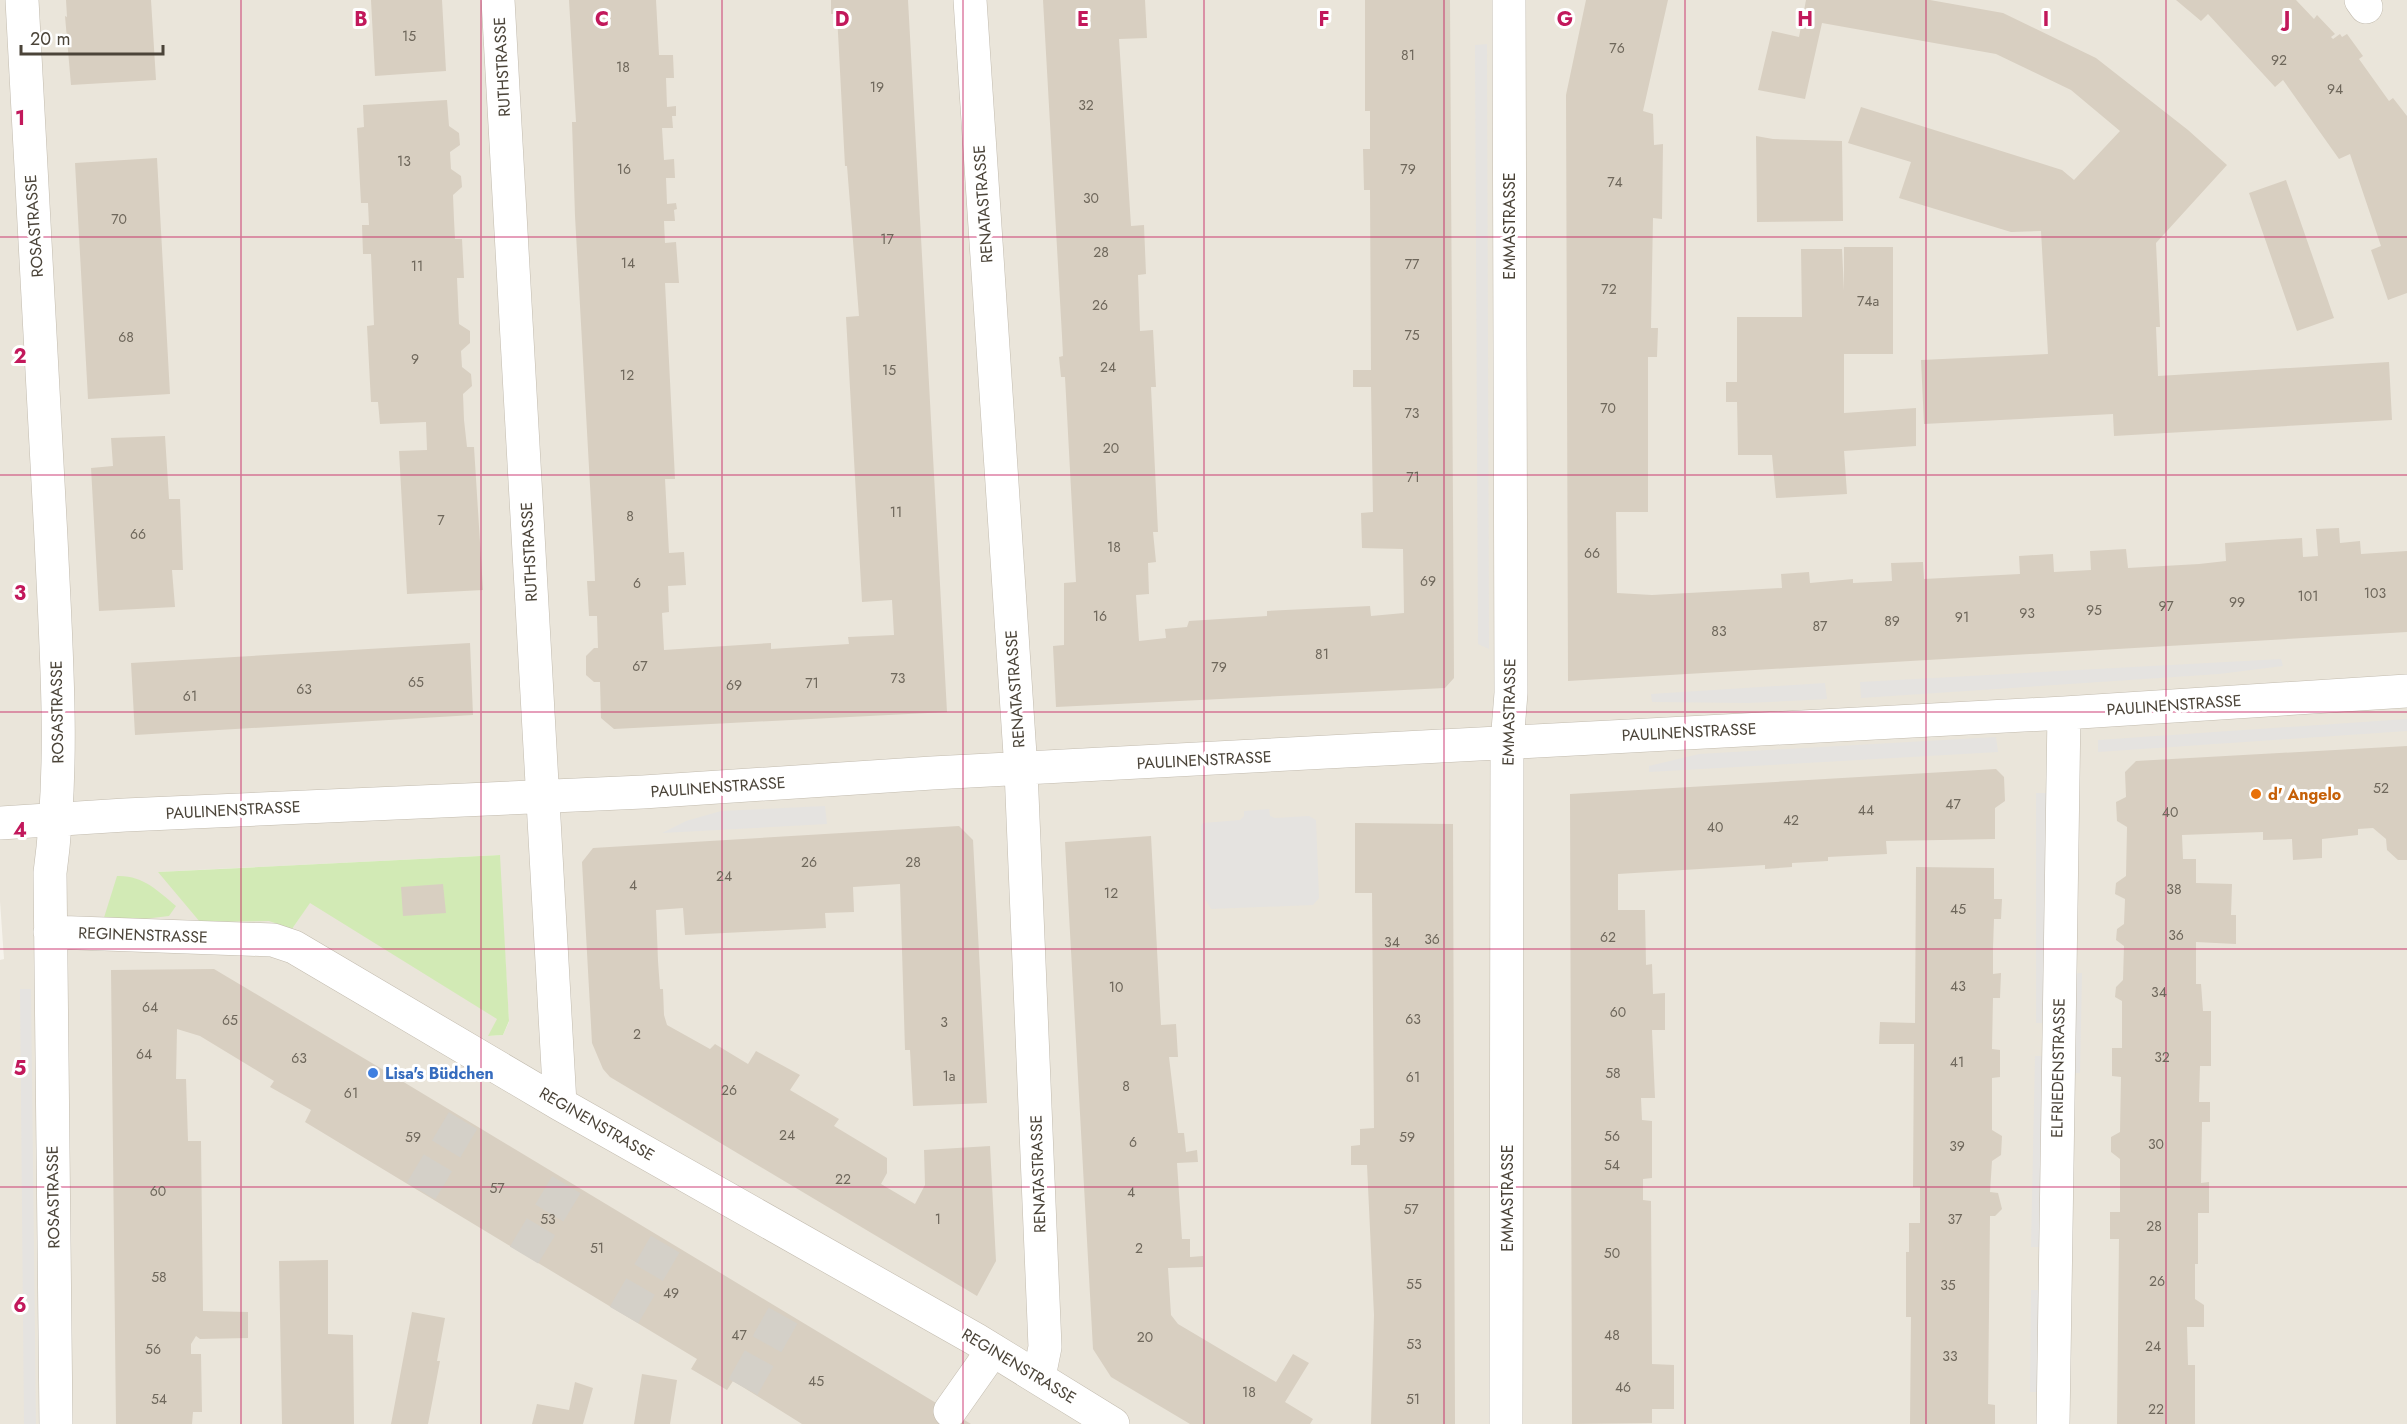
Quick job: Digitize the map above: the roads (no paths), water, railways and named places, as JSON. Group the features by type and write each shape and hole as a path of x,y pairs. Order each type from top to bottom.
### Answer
{"street":[{"name":"ROSASTRASSE","path":"22,0 44,383 59,729 57,819 50,873 56,1424"},
{"name":"RUTHSTRASSE","path":"498,0 560,1104"},
{"name":"RENATASTRASSE","path":"970,0 1021,770 1045,1347 1039,1377"},
{"name":"EMMASTRASSE","path":"1506,1424 1507,743 1511,693 1509,0"},
{"name":"PAULINENSTRASSE","path":"0,823 542,796 2064,713 2407,691"},
{"name":"ELFRIEDENSTRASSE","path":"2053,1424 2064,713"},
{"name":"REGINENSTRASSE","path":"50,932 273,940 294,947 560,1104 993,1350 1113,1424"},
{"path":"950,1411 993,1350"}],"tunnel":[{"path":"421,1191 464,1119"},
{"path":"524,1255 568,1182"},
{"path":"624,1315 667,1241"},
{"path":"743,1387 785,1312"}],"place":[{"name":"d' Angelo","path":"2256,794"},
{"name":"Lisa's Büdchen","path":"373,1073"}]}
